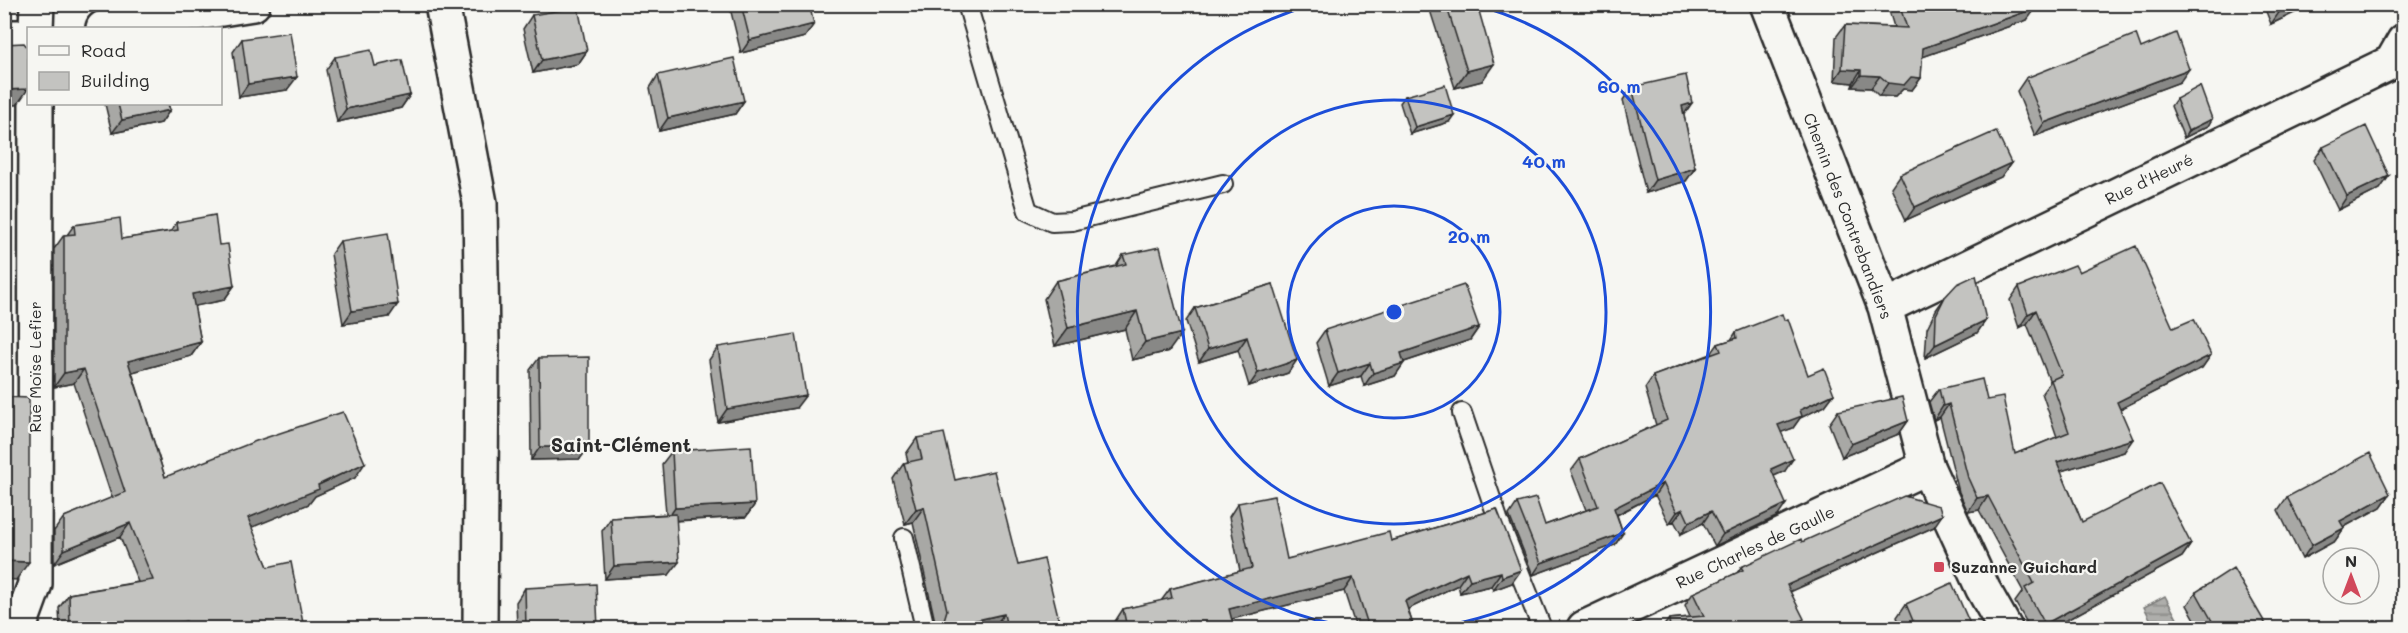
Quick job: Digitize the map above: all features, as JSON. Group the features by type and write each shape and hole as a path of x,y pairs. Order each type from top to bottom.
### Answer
{"street":[{"path":"36,27 37,4"},
{"path":"109,27 253,4"},
{"path":"442,4 480,203 482,346 480,628"},
{"name":"Chemin des Contrebandiers","path":"1767,4 1885,307 1927,466 1983,589 2005,628"},
{"path":"4,37 27,37"},
{"name":"Rue d'Heuré","path":"1885,307 2399,55"},
{"name":"Rue Moïse Lefier","path":"19,628 35,584 36,105"},
{"name":"Rue Charles de Gaulle","path":"1584,628 1927,466"}],"lane":[{"path":"967,4 1028,211 1052,222 1072,221 1223,184"},
{"path":"1462,413 1498,519 1542,628"},
{"path":"904,538 925,628"}],"shaded area":[{"path":"2165,596 2182,628 2155,628 2144,607"}],"building":[{"path":"741,4 809,4 814,24 750,40"},
{"path":"1446,4 1477,4 1494,64 1467,71"},
{"path":"1899,4 2034,4 2036,8 1923,48 1921,78 1911,77 1904,85 1888,83 1880,76 1861,75 1861,70 1842,69 1845,25 1907,28"},
{"path":"2277,4 2295,4 2280,11"},
{"path":"578,7 587,51 542,60 532,15"},
{"path":"290,32 297,77 248,84 242,39"},
{"path":"2176,33 2189,69 2044,123 2026,78 2136,34 2141,48"},
{"path":"24,43 27,47 27,89 4,90 4,44"},
{"path":"371,50 375,66 402,60 410,95 346,109 335,57"},
{"path":"734,58 744,101 668,118 658,75"},
{"path":"1686,75 1692,103 1682,106 1695,168 1655,180 1632,87"},
{"path":"1445,85 1454,115 1415,127 1405,96"},
{"path":"2200,86 2212,119 2188,131 2176,99"},
{"path":"118,105 168,105 170,110 122,120"},
{"path":"2366,126 2389,176 2347,196 2323,147"},
{"path":"1996,131 2011,163 1915,207 1900,174"},
{"path":"215,215 219,245 228,244 234,286 192,294 201,342 128,361 165,477 256,441 343,412 365,463 318,485 319,489 248,518 268,567 291,562 304,628 188,628 186,621 146,628 70,628 69,594 153,580 130,523 64,550 64,517 125,492 84,369 64,373 64,235 75,234 74,225 120,218 122,239 178,230 177,222"},
{"path":"388,233 398,304 352,311 340,241"},
{"path":"2136,246 2173,328 2194,319 2211,355 2117,402 2133,439 2057,462 2082,522 2160,483 2191,544 2045,624 2025,588 2034,583 1988,496 1977,498 1968,478 1949,404 1943,406 1939,389 1982,379 1987,400 2003,397 2015,454 2069,432 2051,380 2062,375 2036,310 2028,314 2019,287 2075,265 2079,272"},
{"path":"1160,247 1182,333 1145,342 1137,311 1068,328 1056,281 1126,264 1123,255"},
{"path":"1976,275 1986,320 1935,345 1936,315 1945,297 1957,284"},
{"path":"1273,284 1297,360 1258,373 1247,337 1208,349 1195,308"},
{"path":"1464,285 1479,327 1401,353 1404,363 1373,373 1370,363 1338,373 1325,330"},
{"path":"1782,314 1784,320 1788,319 1808,375 1824,368 1834,394 1800,410 1802,416 1778,425 1793,459 1771,469 1786,504 1723,534 1711,511 1689,522 1683,509 1677,512 1663,483 1614,508 1623,533 1541,563 1517,503 1536,498 1545,525 1598,506 1580,459 1667,420 1653,376 1721,351 1718,344 1737,338 1736,332"},
{"path":"796,334 806,395 727,409 718,347"},
{"path":"589,357 589,447 540,447 539,358"},
{"path":"4,397 29,398 29,562 4,561"},
{"path":"1902,397 1908,421 1851,444 1838,411"},
{"path":"944,433 955,480 994,471 1018,565 1044,559 1061,628 1007,628 1004,614 946,627 944,620 947,610 924,507 916,509 904,463 922,459 917,438"},
{"path":"751,446 755,504 675,508 672,451"},
{"path":"2370,453 2390,494 2340,521 2344,528 2312,545 2287,497"},
{"path":"1274,496 1287,559 1389,532 1391,541 1497,509 1521,570 1502,577 1501,572 1470,580 1467,572 1405,601 1414,628 1369,628 1353,578 1229,609 1234,628 1127,628 1123,609 1172,598 1170,589 1252,568 1238,503"},
{"path":"1904,496 1939,506 1942,515 1787,585 1804,619 1784,628 1670,628 1669,619 1704,616 1693,593 1801,539 1802,542"},
{"path":"676,514 679,562 614,566 611,518"},
{"path":"2233,568 2268,628 2216,628 2196,592"},
{"path":"1952,583 1970,624 1966,626 1967,628 1916,628 1906,604"},
{"path":"596,584 598,628 526,628 525,588"}],"place":[{"name":"Suzanne Guichard","path":"1939,567"}],"district":[{"name":"Saint-Clément","path":"621,445"}]}
